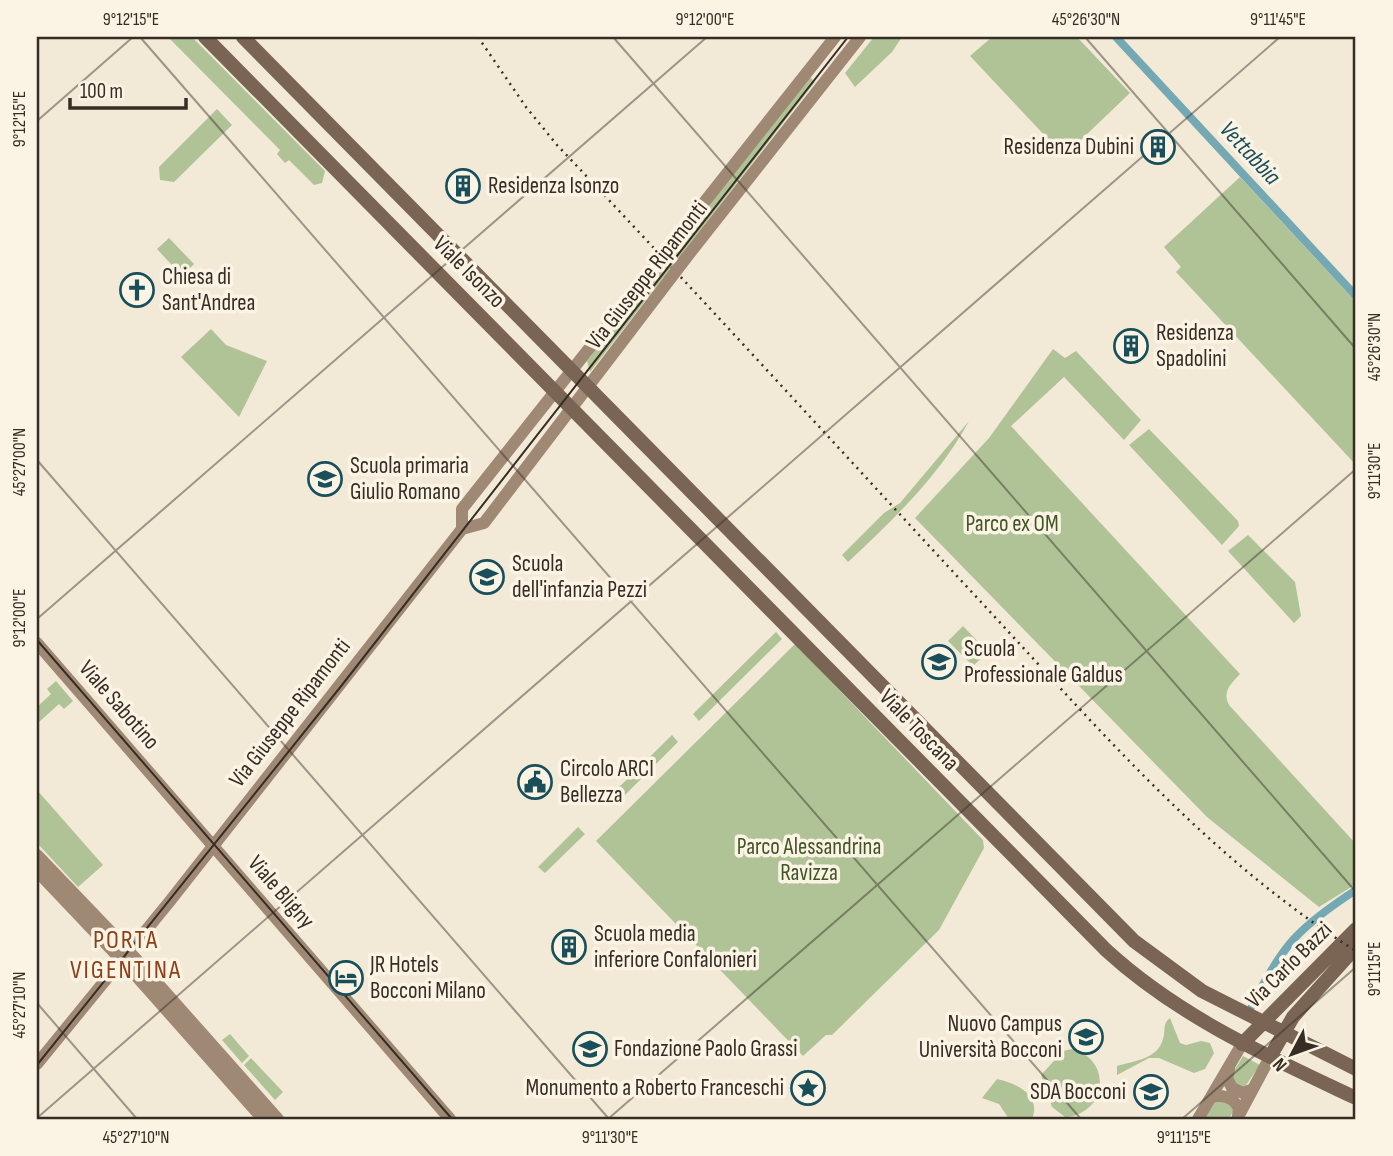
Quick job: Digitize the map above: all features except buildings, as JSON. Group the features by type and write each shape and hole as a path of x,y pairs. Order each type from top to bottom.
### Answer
{"main road":[{"name":"Viale Isonzo","path":"205,37 563,400"},
{"name":"Viale Isonzo","path":"243,37 580,378"},
{"path":"342,176 362,157"},
{"name":"Viale Toscana","path":"580,378 1134,941 1258,1028 1277,1045"},
{"name":"Viale Toscana","path":"563,400 1097,942 1158,995 1242,1044 1277,1045"},
{"name":"Via Carlo Bazzi","path":"1242,1044 1356,929"},
{"name":"Via Carlo Bazzi","path":"1277,1045 1301,1007 1356,947"},
{"path":"1294,991 1303,995 1301,1007"},
{"path":"1277,1045 1356,1069"},
{"path":"1277,1045 1356,1098"}],"street":[{"name":"Via Giuseppe Ripamonti","path":"37,1064 462,529 484,523 563,400 656,264 835,37"},
{"name":"Via Giuseppe Ripamonti","path":"462,529 462,509 670,279 860,37"},
{"name":"Viale Sabotino","path":"37,643 212,845"},
{"name":"Viale Bligny","path":"212,845 450,1119"},
{"path":"37,855 263,1119"},
{"path":"37,871 125,955 278,1119"},
{"path":"1198,1119 1242,1044"},
{"path":"1237,1118 1277,1045"},
{"path":"1229,1069 1227,1077 1232,1088 1245,1093 1253,1089"},
{"path":"1210,1097 1223,1095 1230,1098 1239,1108 1237,1118"}],"green space":[{"path":"168,37 192,37 325,171 322,183 314,185 289,160 285,163 277,154 280,150"},
{"path":"874,37 902,37 892,52 855,87 845,73"},
{"path":"992,37 1077,37 1130,93 1064,156 970,56"},
{"path":"809,76 815,82 590,372 587,361"},
{"path":"217,109 232,125 174,182 160,180 159,167"},
{"path":"1240,177 1356,302 1356,465 1176,272 1181,267 1164,247"},
{"path":"169,238 194,264 182,276 157,249"},
{"path":"211,329 226,345 267,361 239,417 181,357"},
{"name":"Parco ex OM","path":"1053,349 1065,358 1076,351 1141,420 1124,440 1064,377 1011,426 1240,674 1227,692 1229,705 1356,844 1356,884 1319,907 1207,817 915,518 989,438"},
{"path":"969,421 930,478 848,562 842,555 884,513 900,503"},
{"path":"1149,429 1238,521 1239,526 1222,545 1129,445"},
{"path":"1248,535 1295,582 1301,616 1294,623 1228,551"},
{"path":"963,626 988,652 973,666 948,641"},
{"path":"776,632 782,639 699,721 693,714"},
{"name":"Parco Alessandrina Ravizza","path":"795,644 983,840 984,848 939,930 832,1035 826,1035 803,1056 596,841"},
{"path":"56,681 73,701 64,709 59,704 38,723 37,707 51,694 47,689"},
{"path":"672,735 678,742 614,806 607,799"},
{"path":"37,790 103,865 78,887 37,843"},
{"path":"578,827 585,834 545,873 538,867"},
{"path":"1170,1018 1180,1043 1210,1043 1214,1053 1205,1069 1194,1073 1159,1058 1149,1058 1117,1075 1117,1066 1144,1058 1156,1051"},
{"path":"230,1034 249,1056 242,1063 222,1040"},
{"path":"1072,1049 1085,1055 1094,1064 1100,1086 1089,1107 1079,1114 1065,1117 1052,1107 1041,1075 1063,1051"},
{"path":"1243,1056 1260,1065 1244,1088 1236,1086 1232,1074"},
{"path":"251,1058 283,1092 275,1100 244,1065"},
{"path":"997,1079 1019,1087 1030,1097 1034,1111 1032,1119 1009,1119 999,1104 982,1098"},
{"path":"1221,1098 1234,1110 1229,1119 1204,1119 1215,1100"}],"waterway":[{"name":"Vettabbia","path":"1116,37 1356,296"},
{"name":"Vettabbia","path":"1252,1006 1273,967 1294,939 1320,915 1356,890"}],"tram line":[{"path":"37,1065 342,685 848,37"},
{"path":"37,640 452,1119"}],"railway":[{"path":"478,37 526,107 557,145 1112,744 1204,833 1252,875 1302,915 1356,951"}],"place":[{"name":"Residenza Dubini","path":"1158,147"},
{"name":"Residenza Isonzo","path":"463,186"},
{"name":"Chiesa di Sant'Andrea","path":"137,290"},
{"name":"Residenza Spadolini","path":"1131,346"},
{"name":"Scuola primaria Giulio Romano","path":"325,479"},
{"name":"Scuola dell'infanzia Pezzi","path":"487,577"},
{"name":"Scuola Professionale Galdus","path":"939,662"},
{"name":"Circolo ARCI Bellezza","path":"535,782"},
{"name":"Scuola media inferiore Confalonieri","path":"569,947"},
{"name":"JR Hotels Bocconi Milano","path":"346,978"},
{"name":"Nuovo Campus Università Bocconi","path":"1086,1037"},
{"name":"Fondazione Paolo Grassi","path":"590,1049"},
{"name":"Monumento a Roberto Franceschi","path":"808,1088"},
{"name":"SDA Bocconi","path":"1151,1092"}],"district":[{"name":"PORTA VIGENTINA","path":"126,955"}]}
